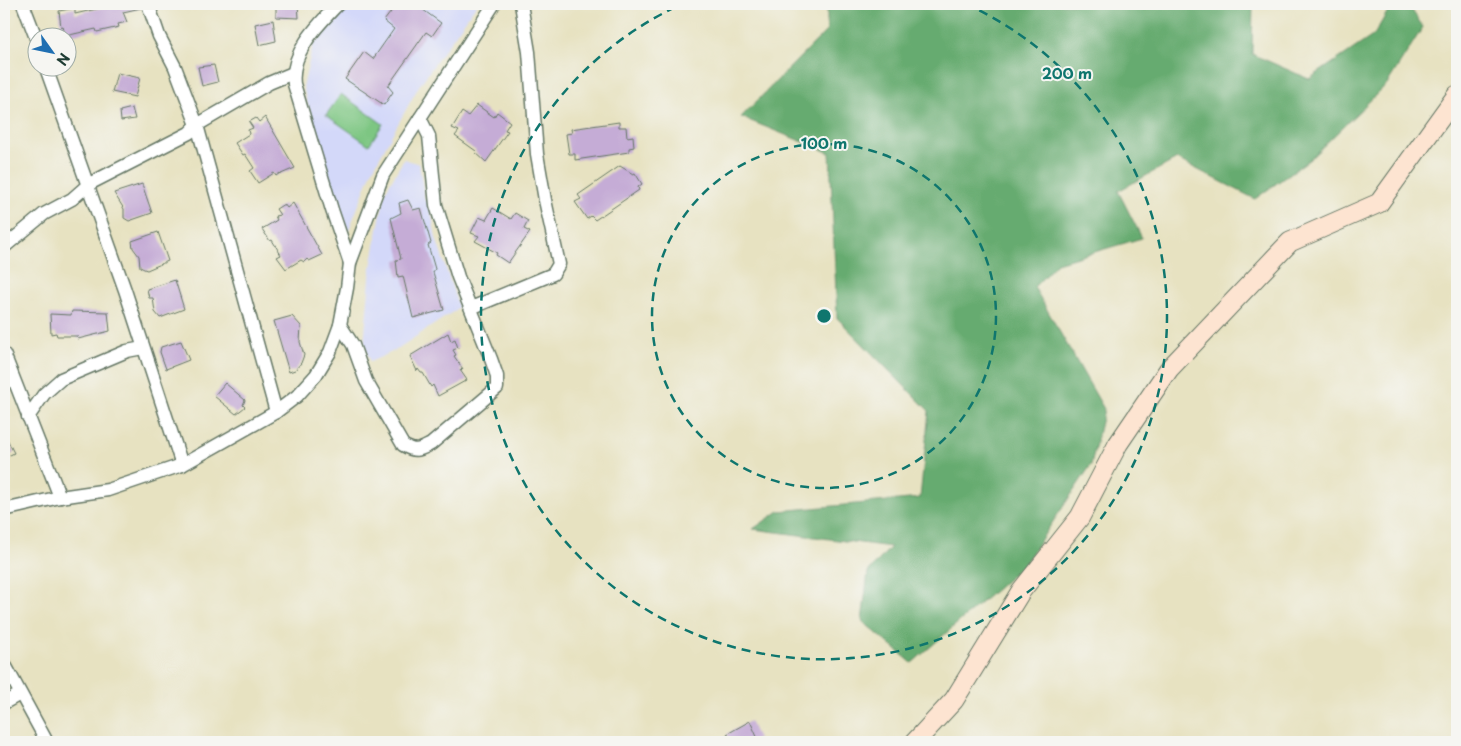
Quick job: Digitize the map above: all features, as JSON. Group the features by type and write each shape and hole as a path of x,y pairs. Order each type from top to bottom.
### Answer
{"street":[{"path":"23,4 32,28"},
{"path":"148,4 159,36 176,67 197,125 276,412"},
{"path":"338,4 313,31 302,50 293,74 294,84 350,263"},
{"path":"4,510 60,497 108,490 182,465 276,412 297,396 316,375 330,352 340,325 350,263 383,175 494,4"},
{"path":"471,308 553,274 559,264 545,200 538,154 529,52 521,4"},
{"path":"4,247 44,214 72,199 89,184 189,133 197,125 269,83 293,74"},
{"path":"50,78 89,184 182,465"},
{"path":"915,742 954,700 1021,591 1080,517 1118,444 1169,370 1290,242 1379,203 1457,95"},
{"path":"340,325 353,345 366,381 403,445 411,450 419,450 431,444 497,388 497,376 492,359 458,277 436,205 429,136 420,118"},
{"path":"28,417 44,394 61,379 119,354 143,348"},
{"path":"4,354 60,497"},
{"path":"4,663 47,742"},
{"path":"4,703 20,694"}],"shaded area":[{"path":"350,4 477,4 419,86 372,171 348,232 337,216 303,87 313,45"},
{"path":"404,159 419,164 425,201 429,200 436,238 459,308 394,351 370,362 364,344 371,267 385,192"}],"green space":[{"path":"827,4 1253,4 1252,54 1309,79 1374,35 1392,4 1408,4 1423,27 1387,84 1310,159 1255,199 1177,159 1118,191 1142,238 1057,263 1034,287 1104,409 1091,465 1024,565 912,663 862,621 868,572 891,547 753,529 779,511 920,498 929,411 837,318 830,153 741,117 827,30"},
{"path":"341,94 383,124 369,145 326,115"}],"building":[{"path":"104,4 140,4 141,8 123,12 127,22 118,24 119,27 97,32 96,29 78,33 78,28 61,27 59,11 75,8 75,14 105,7"},
{"path":"276,4 298,4 299,18 276,17"},
{"path":"397,4 415,4 441,23 432,36 426,32 388,86 393,92 384,105 345,79 364,52 373,59 394,29 384,21"},
{"path":"273,20 276,41 259,45 255,24"},
{"path":"214,65 218,82 202,86 198,67"},
{"path":"117,73 140,78 135,97 112,92"},
{"path":"477,105 494,117 497,112 510,122 505,130 508,131 486,162 476,151 455,136 459,131 452,128 462,112 468,116"},
{"path":"132,108 135,119 121,121 120,111"},
{"path":"265,117 295,168 276,176 274,173 258,183 250,171 254,168 235,143 249,134 248,130 253,128 249,122 256,118 259,122"},
{"path":"619,122 619,127 626,127 627,137 633,136 634,147 629,148 629,152 575,160 575,154 569,154 566,134 572,133 571,129"},
{"path":"620,166 633,174 635,173 642,184 638,187 639,190 595,220 591,216 587,219 575,202 581,199 578,195"},
{"path":"142,184 152,213 129,221 124,218 124,209 114,193"},
{"path":"408,200 413,210 421,208 431,243 428,245 435,269 433,272 444,310 413,318 403,276 398,277 396,260 401,259 391,218 401,213 399,203"},
{"path":"293,203 322,255 309,261 307,259 304,262 301,260 286,269 277,257 281,255 272,240 270,241 262,229 277,220 275,216 280,215 276,209 284,204 287,208"},
{"path":"493,208 511,219 515,213 528,221 524,229 530,232 508,263 496,255 497,253 475,241 479,236 471,233 479,217 486,220"},
{"path":"158,232 168,261 147,270 140,267 139,256 133,248 132,241"},
{"path":"175,280 184,309 160,318 155,312 153,298 149,298 147,289"},
{"path":"72,311 108,312 110,331 78,339 77,336 57,336 56,333 51,334 50,314 71,315"},
{"path":"292,316 301,326 300,342 304,355 301,363 295,370 289,372 274,321"},
{"path":"448,333 451,341 455,339 458,348 453,350 456,355 454,356 463,369 460,370 467,380 438,396 433,385 431,387 423,373 418,369 417,371 410,356"},
{"path":"181,341 189,360 166,369 160,352 161,347"},
{"path":"225,383 245,400 243,405 245,407 236,414 214,396"},
{"path":"4,433 14,453 4,458"},
{"path":"750,721 758,739 750,742 730,742 727,734"}]}
